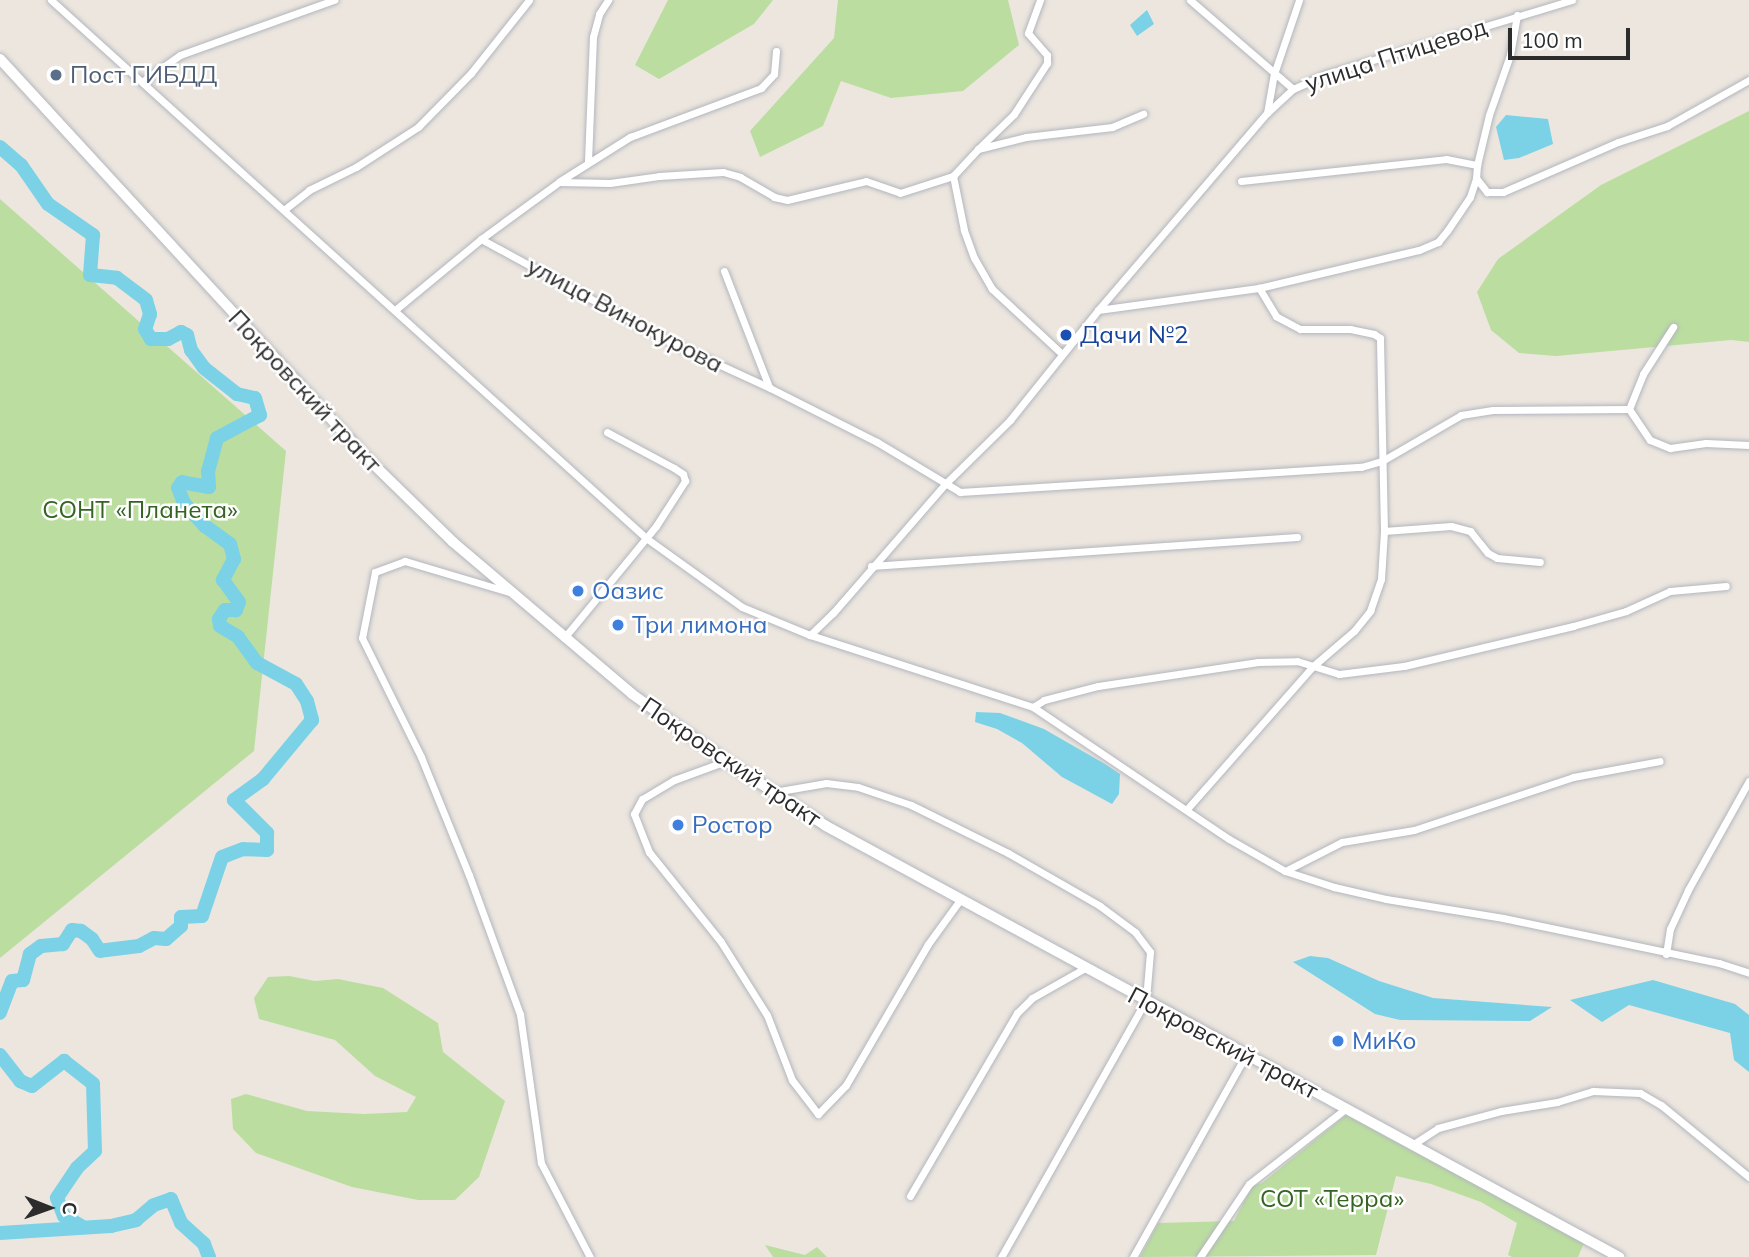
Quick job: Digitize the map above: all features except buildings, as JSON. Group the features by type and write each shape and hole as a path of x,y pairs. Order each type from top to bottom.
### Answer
{"main road":[{"name":"Покровский тракт","path":"0,59 368,459 510,592 632,694 726,761 826,825 1619,1257"}],"street":[{"path":"51,0 646,538 742,607 810,635 1033,707 1229,839 1285,871 1373,896 1503,918 1719,963 1749,973"},
{"path":"143,81 180,55 334,0"},
{"path":"285,209 309,190 356,167 418,127 471,73 529,0"},
{"path":"589,161 593,37 599,14 608,0"},
{"path":"559,182 610,183 659,176 723,172 740,177 774,197 787,200 866,181 900,193 953,176 1014,114 1047,63 1046,55 1028,33 1040,0"},
{"path":"1190,0 1293,89"},
{"path":"1267,113 1274,74 1299,0"},
{"name":"улица Птицевод","path":"810,635 833,613 871,566 946,484 994,438 1098,310 1267,113 1293,89 1327,75 1572,0"},
{"path":"1098,310 1259,288 1419,250 1438,242 1470,197 1489,115 1510,55 1517,15"},
{"path":"395,310 481,239 589,161 630,137 761,88 774,74 776,51"},
{"path":"1476,178 1487,192 1503,192 1618,142 1667,126 1749,80"},
{"path":"978,149 1026,137 1112,127 1143,114"},
{"path":"1241,181 1446,159 1477,165"},
{"path":"953,176 964,230 974,258 992,289 1062,354"},
{"name":"улица Винокурова","path":"481,239 670,342 770,387 877,442 960,492 1362,467 1382,461"},
{"path":"724,271 761,373 770,387"},
{"path":"1187,809 1312,667 1354,631 1370,611 1378,595 1384,531 1380,338 1374,334 1350,329 1300,328 1276,316 1259,288"},
{"path":"1629,409 1643,374 1673,327"},
{"path":"1382,461 1429,432 1474,412 1629,409"},
{"path":"1629,409 1650,440 1670,449 1706,443 1749,445"},
{"path":"563,639 646,538 681,491 685,481 683,474 607,432"},
{"path":"1384,531 1451,527 1469,531 1488,553 1497,558 1540,562"},
{"path":"871,566 1297,537"},
{"path":"510,592 405,561 375,572 362,638 421,757 469,875 520,1014 541,1163 590,1257"},
{"path":"1033,707 1065,694 1166,674 1258,662 1297,661 1339,674 1404,666 1573,626 1626,611 1670,591 1726,586"},
{"path":"726,761 674,780 642,799 634,814 649,852 721,942 767,1015 792,1080 818,1114 846,1085 928,944 960,900"},
{"path":"1285,871 1342,842 1414,830 1573,777 1660,761"},
{"path":"1666,954 1670,929 1688,890 1749,781"},
{"path":"774,792 825,783 858,787 911,805 1008,853 1100,906 1135,932 1150,952 1146,1000 1001,1257"},
{"path":"910,1196 1017,1013 1032,999 1085,968"},
{"path":"1133,1257 1246,1055"},
{"path":"1412,1145 1438,1128 1501,1111 1557,1102 1593,1091 1640,1093 1661,1105 1749,1177"},
{"path":"1200,1257 1249,1184 1345,1109"}],"green space":[{"path":"668,0 773,0 754,24 659,79 635,65"},
{"path":"838,0 1008,0 1019,45 963,91 891,98 841,81 823,126 760,157 750,131 834,38"},
{"path":"1749,111 1749,342 1731,340 1556,356 1519,353 1491,330 1477,292 1498,259 1601,185"},
{"name":"СОНТ «Планета»","path":"0,199 286,451 254,751 0,958"},
{"path":"289,976 315,981 338,979 383,988 438,1023 443,1052 505,1101 479,1177 455,1200 418,1200 352,1187 256,1153 233,1129 231,1099 246,1094 307,1111 364,1114 407,1112 416,1097 375,1076 335,1040 259,1019 254,998 268,977"},
{"name":"СОТ «Терра»","path":"1346,1115 1584,1243 1578,1257 1512,1257 1508,1255 1517,1223 1481,1202 1431,1184 1396,1176 1376,1255 1140,1257 1158,1223 1234,1221 1252,1186 1262,1183"},
{"path":"765,1245 805,1255 817,1247 827,1257 773,1257"}],"water":[{"path":"1147,10 1154,24 1137,36 1130,25"},
{"path":"1506,115 1548,119 1553,144 1519,158 1504,160 1496,127"},
{"path":"976,712 1000,713 1044,729 1120,774 1119,794 1112,804 1062,777 1022,743 997,729 975,722"},
{"path":"1310,956 1328,958 1379,981 1433,998 1552,1007 1530,1021 1400,1020 1375,1014 1293,962"},
{"path":"1653,980 1735,1004 1749,1015 1749,1072 1734,1060 1730,1033 1629,1005 1602,1022 1570,1000"}],"waterway":[{"path":"0,147 21,165 48,204 93,235 90,275 117,278 146,300 150,314 145,329 151,339 168,339 181,332 187,335 191,350 204,368 237,394 255,398 260,415 217,438 208,471 209,487 182,482 178,488 184,503 205,526 230,544 234,559 223,580 239,602 236,610 225,610 219,619 220,626 238,637 257,663 296,684 307,701 312,720 263,779 234,800 267,833 267,850 243,849 222,857 202,916 181,917 181,926 166,939 154,938 139,946 100,951 92,939 81,931 72,930 63,944 41,946 30,954 23,980 12,981 0,1013"},
{"path":"0,1055 20,1081 32,1086 64,1061 93,1084 95,1151 77,1168 57,1198 64,1216 81,1226"},
{"path":"0,1233 111,1226 136,1220 154,1205 171,1199 181,1223 204,1244 209,1257"}],"place":[{"name":"Пост ГИБДД","path":"56,75"},
{"name":"Дачи №2","path":"1066,335"},
{"name":"Оазис","path":"578,591"},
{"name":"Три лимона","path":"618,625"},
{"name":"Ростор","path":"678,825"},
{"name":"МиКо","path":"1338,1041"}]}
